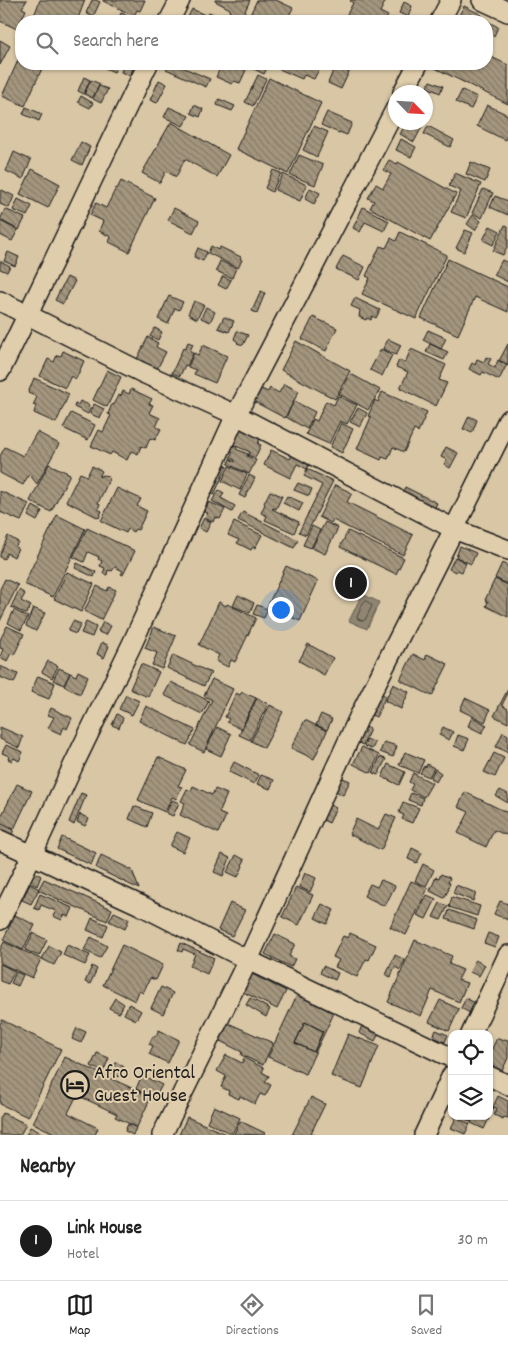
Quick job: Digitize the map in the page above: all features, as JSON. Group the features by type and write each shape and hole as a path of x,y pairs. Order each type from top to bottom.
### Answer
{"street":[{"path":"172,15 180,0"},
{"path":"443,15 451,0"},
{"path":"482,0 508,12"},
{"path":"0,371 145,70"},
{"path":"407,85 415,70"},
{"path":"0,920 132,644 236,415 388,123"},
{"path":"0,302 141,372 236,415 454,529 508,550"},
{"path":"162,1135 248,960 358,717 508,420"},
{"path":"0,840 140,905 248,960 448,1056"},
{"path":"473,1030 508,955"},
{"path":"493,1078 508,1085"},
{"path":"424,1135 448,1084"}],"water":[{"path":"362,594 379,602 367,629 349,621"}],"building":[{"path":"0,0 27,0 22,8 26,10 24,15 15,15 15,28 0,21"},
{"path":"40,0 85,0 79,15 34,15"},
{"path":"92,0 100,2 94,15 86,13"},
{"path":"145,0 140,11 137,10 134,15 103,1"},
{"path":"250,0 243,15 236,15 229,12 230,9 215,1"},
{"path":"257,0 276,0 293,8 289,15 250,15"},
{"path":"386,0 380,12 386,15 347,15 353,3 350,1"},
{"path":"404,2 412,6 409,15 399,13"},
{"path":"464,6 482,15 459,15"},
{"path":"192,9 205,15 189,15"},
{"path":"493,24 498,27 493,36"},
{"path":"0,40 10,46 0,65"},
{"path":"493,58 508,65 508,104 439,70 493,70"},
{"path":"15,67 15,70 41,70 25,106 2,96"},
{"path":"122,70 132,70 130,76 121,72"},
{"path":"168,70 189,70 210,79 206,87"},
{"path":"219,70 246,70 240,83 234,81 232,84 216,77"},
{"path":"256,70 266,70 264,74"},
{"path":"281,70 318,70 314,79 304,75 302,79"},
{"path":"333,70 349,72 341,89 328,83"},
{"path":"258,75 266,79 253,106 245,102"},
{"path":"84,77 90,80 84,94 78,91"},
{"path":"269,78 321,103 288,174 236,149"},
{"path":"91,80 100,84 92,98 84,94"},
{"path":"159,80 167,84 157,103 150,100"},
{"path":"430,81 443,86 440,93 433,90 433,85 428,85"},
{"path":"99,86 108,89 101,103 93,99"},
{"path":"462,90 477,97 471,109 456,102"},
{"path":"81,96 93,103 90,108 78,102"},
{"path":"219,99 235,106 232,111 217,105"},
{"path":"194,105 203,109 200,117 191,113"},
{"path":"487,105 508,115 508,134 505,140 477,126"},
{"path":"26,107 42,114 39,121 23,114"},
{"path":"169,107 189,116 183,126 164,117"},
{"path":"327,112 352,123 347,135 321,125"},
{"path":"171,122 229,155 217,177 185,159 176,177 166,171 160,183 142,173"},
{"path":"314,126 328,132 317,157 303,150"},
{"path":"433,129 454,140 450,147 424,134 426,130"},
{"path":"402,130 420,130 414,142 400,134"},
{"path":"401,139 416,147 411,157 396,150"},
{"path":"81,142 90,147 82,165 72,160"},
{"path":"14,152 31,160 23,179 6,171"},
{"path":"299,155 323,165 315,185 290,175"},
{"path":"389,160 397,164 398,162 456,194 430,241 370,208 374,201 368,198 376,184 383,188 391,174 383,170"},
{"path":"471,162 490,170 485,182 466,174"},
{"path":"32,169 60,184 48,208 20,194"},
{"path":"273,170 281,173 272,192 265,188"},
{"path":"455,173 481,184 466,218 451,212 461,191 449,186"},
{"path":"283,174 307,185 300,201 275,190"},
{"path":"121,181 155,198 129,252 109,242 111,237 99,231 103,221 90,215 96,203 106,208"},
{"path":"310,188 320,193 314,204 305,199"},
{"path":"483,189 493,193 482,218 472,213"},
{"path":"2,190 14,196 9,208 0,204"},
{"path":"495,196 508,201 508,215 490,207"},
{"path":"18,199 32,206 27,216 13,210"},
{"path":"363,207 389,221 384,231 365,222 360,232 353,228"},
{"path":"174,208 199,221 193,233 168,220"},
{"path":"5,209 25,218 19,230 0,220"},
{"path":"473,215 481,221 475,230 467,224"},
{"path":"0,221 18,230 12,241 0,235"},
{"path":"505,225 508,226 508,245 503,255 493,251"},
{"path":"490,226 500,231 493,245 483,240"},
{"path":"465,230 473,233 464,252 456,248"},
{"path":"400,232 447,255 416,319 362,294 370,278 366,276 380,246 386,248 391,238 396,241"},
{"path":"211,246 218,250 220,247 241,257 240,259 242,260 238,268 208,253"},
{"path":"198,248 207,252 203,261 194,257"},
{"path":"8,252 19,257 15,266 4,261"},
{"path":"343,256 365,267 359,280 336,269"},
{"path":"448,259 508,287 508,312 475,297 458,335 421,318"},
{"path":"502,260 508,263 508,282 494,275"},
{"path":"0,261 10,266 7,272 0,269"},
{"path":"220,261 236,268 232,278 216,271"},
{"path":"223,276 231,280 226,289 218,285"},
{"path":"67,277 75,281 63,304 55,300"},
{"path":"261,291 265,293 257,313 252,311"},
{"path":"169,296 183,302 179,310 175,308 168,324 158,319"},
{"path":"355,298 380,310 376,318 372,316 371,320 367,318 366,320 359,317 360,310 351,306"},
{"path":"194,301 204,305 197,319 188,314"},
{"path":"206,307 215,312 210,322 201,318"},
{"path":"224,317 234,321 229,332 218,328"},
{"path":"313,317 337,328 326,351 302,339"},
{"path":"155,328 162,332 158,340 150,336"},
{"path":"428,330 446,338 441,349 423,340"},
{"path":"237,331 248,335 243,345 237,343 234,339"},
{"path":"148,337 158,343 156,347 166,352 157,369 137,359"},
{"path":"388,339 401,345 396,355 383,349"},
{"path":"296,341 350,371 335,399 281,370"},
{"path":"188,342 193,344 190,351 193,353 180,376 172,373 183,348 185,349"},
{"path":"430,344 448,352 444,360 426,352"},
{"path":"508,344 508,366 499,361"},
{"path":"203,345 227,356 215,383 194,374 196,370 188,367 194,353 198,355"},
{"path":"381,349 392,355 382,376 370,370"},
{"path":"411,349 446,365 439,380 447,383 436,406 400,388 408,372 396,367 399,360 405,363"},
{"path":"63,351 84,361 76,379 71,376 65,388 40,376 48,359 54,362 57,355 61,356"},
{"path":"486,357 491,359 488,364 495,368 498,360 507,364 499,380 483,372 481,375 469,369 472,363 475,365 477,359 484,362"},
{"path":"107,370 121,377 107,407 93,400"},
{"path":"351,374 380,390 368,410 339,394"},
{"path":"34,378 69,394 56,423 34,413 36,406 33,405 37,397 28,393"},
{"path":"284,384 299,391 285,418 251,400 257,387 268,392 270,388 279,393"},
{"path":"131,389 152,399 149,404 153,405 149,413 160,418 156,427 161,429 155,440 150,438 146,448 141,446 138,454 131,451 127,460 112,452 110,455 91,446 99,430 103,432 111,415 108,414 112,404 114,405 123,391 129,394"},
{"path":"382,392 427,412 418,432 414,430 404,452 393,447 388,459 382,457 381,460 357,449 371,417 368,416 375,400 378,402"},
{"path":"338,396 357,405 347,424 340,421 329,444 306,434 313,419 317,421 326,401 334,405"},
{"path":"80,401 91,408 88,414 74,407"},
{"path":"294,401 315,412 307,429 286,417"},
{"path":"94,404 104,409 100,418 90,414"},
{"path":"358,408 367,413 360,427 350,422"},
{"path":"71,413 95,425 88,440 63,428"},
{"path":"469,416 477,420 472,433 463,429"},
{"path":"341,423 353,429 342,453 330,447"},
{"path":"239,428 260,438 258,444 261,445 255,458 248,455 250,452 231,444"},
{"path":"37,432 59,444 37,484 29,474 23,485 0,473 0,456 5,447 23,456"},
{"path":"231,444 237,447 236,449 256,460 249,474 228,464 230,459 235,462 235,460 230,458 233,452 228,450"},
{"path":"446,447 458,453 450,468 444,464 447,460 441,457"},
{"path":"271,450 290,459 293,453 310,462 307,469 297,464 290,478 264,465"},
{"path":"218,462 227,466 214,495 205,491"},
{"path":"49,464 70,474 51,512 30,501"},
{"path":"92,466 102,471 99,477 103,475 108,476 109,479 98,503 100,504 98,509 102,511 99,518 66,501 80,473 87,476"},
{"path":"229,466 247,474 240,490 222,481"},
{"path":"307,469 333,481 306,535 299,532 322,485 304,476"},
{"path":"249,475 255,478 245,498 239,495"},
{"path":"298,483 312,489 309,496 294,490"},
{"path":"335,485 352,493 347,502 413,535 403,555 333,520 331,523 319,517"},
{"path":"405,487 437,503 432,514 400,499"},
{"path":"117,488 141,499 137,506 147,511 138,530 135,529 133,532 128,529 126,533 101,521"},
{"path":"219,490 224,493 221,498 235,506 232,512 212,501"},
{"path":"0,491 29,504 21,521 0,512"},
{"path":"270,491 282,496 276,509 272,509 299,522 294,533 265,520 267,516 261,513"},
{"path":"287,496 303,503 299,511 283,503"},
{"path":"209,502 225,509 220,519 215,517 213,522 205,518 208,513 204,512"},
{"path":"33,506 42,511 37,521 28,516"},
{"path":"243,512 298,540 294,548 238,520"},
{"path":"57,515 85,529 53,597 24,584"},
{"path":"204,518 211,522 206,532 199,528"},
{"path":"234,522 262,535 255,548 253,547 251,550 237,543 239,540 228,535"},
{"path":"325,522 338,528 325,554 312,548"},
{"path":"312,526 320,530 311,548 303,545"},
{"path":"87,528 135,551 123,575 121,574 123,571 115,567 112,571 108,570 107,575 103,573 105,568 100,566 102,561 98,559 99,557 88,552 84,562 73,557"},
{"path":"348,531 404,558 396,574 340,547"},
{"path":"8,536 18,542 15,547 18,548 14,557 7,553 4,559 0,557 0,554"},
{"path":"460,546 476,553 471,564 456,557"},
{"path":"455,557 466,563 462,572 449,569"},
{"path":"77,563 96,572 94,577 75,568"},
{"path":"502,563 508,566 508,584 495,578"},
{"path":"286,566 318,581 300,621 267,607"},
{"path":"67,572 94,584 81,612 54,599"},
{"path":"5,579 18,585 0,621 0,589"},
{"path":"495,579 508,585 508,617 486,606 488,602 485,600"},
{"path":"97,586 107,591 109,587 116,590 101,620 84,611"},
{"path":"19,590 25,594 21,601 31,606 26,614 11,607"},
{"path":"238,595 254,603 250,613 233,606"},
{"path":"219,602 256,618 235,662 231,660 228,667 216,661 219,655 199,645"},
{"path":"257,605 268,609 264,618 253,614"},
{"path":"33,608 45,613 36,631 26,626"},
{"path":"14,610 28,617 21,630 8,623"},
{"path":"73,621 81,624 76,634 68,631"},
{"path":"86,622 96,627 92,637 81,633"},
{"path":"103,622 111,626 106,635 98,632"},
{"path":"7,626 24,634 14,655 11,653 7,661 0,657 3,649 0,648 0,640"},
{"path":"154,627 176,636 162,669 152,665 157,653 145,648"},
{"path":"102,642 109,646 104,658 97,654"},
{"path":"308,644 333,658 324,675 299,661"},
{"path":"413,654 425,660 427,654 448,664 432,696 400,680"},
{"path":"173,655 211,673 204,686 167,668"},
{"path":"48,661 58,666 52,678 42,672"},
{"path":"141,664 159,672 148,697 130,689"},
{"path":"0,666 18,674 14,683 0,677"},
{"path":"59,668 70,673 64,685 53,680"},
{"path":"78,671 88,676 80,694 64,686 70,673 76,676"},
{"path":"38,676 55,683 49,699 31,692"},
{"path":"212,679 233,689 204,752 190,745 212,700 204,696"},
{"path":"171,682 209,701 202,714 164,695"},
{"path":"393,684 409,692 401,709 385,701"},
{"path":"508,689 502,705 508,709 508,723 494,716"},
{"path":"375,690 386,696 376,717 365,712"},
{"path":"242,692 256,698 241,729 227,722 229,719 225,717 236,693 240,695"},
{"path":"126,695 139,701 132,715 119,709"},
{"path":"257,698 268,704 250,740 239,735"},
{"path":"465,698 490,710 485,722 460,710"},
{"path":"270,705 283,712 264,748 251,741"},
{"path":"146,706 195,730 187,745 139,721"},
{"path":"51,708 72,718 67,729 64,727 61,734 48,728 54,717 48,715"},
{"path":"117,714 123,718 119,728 112,725"},
{"path":"321,714 332,719 327,730 316,725"},
{"path":"472,717 487,725 482,733 468,726"},
{"path":"305,720 327,731 314,759 291,748"},
{"path":"359,724 370,729 363,745 351,740"},
{"path":"0,727 23,737 19,748 0,739"},
{"path":"217,727 231,734 221,756 206,749"},
{"path":"443,727 453,732 449,740 439,735"},
{"path":"503,732 508,735 508,752 496,747"},
{"path":"458,735 469,739 464,750 454,746"},
{"path":"367,739 375,743 372,749 364,746"},
{"path":"384,742 397,746 393,757 380,752"},
{"path":"6,745 23,752 19,761 14,758 12,761 8,759 9,756 2,753"},
{"path":"362,747 379,755 371,773 353,764"},
{"path":"405,752 424,760 418,773 399,765"},
{"path":"494,753 504,758 495,777 484,772"},
{"path":"158,757 186,770 178,786 182,787 176,799 172,797 165,812 138,800"},
{"path":"380,757 386,759 378,775 373,773"},
{"path":"234,762 259,775 254,784 229,772"},
{"path":"388,764 405,772 399,785 382,777"},
{"path":"427,764 434,768 429,777 420,773"},
{"path":"435,769 441,773 436,782 430,778"},
{"path":"413,773 432,783 424,797 410,790 413,784 409,782"},
{"path":"261,775 274,780 270,789 257,784"},
{"path":"338,776 350,781 343,795 332,789"},
{"path":"17,784 32,791 14,829 0,822 0,819"},
{"path":"193,786 212,795 215,789 227,794 219,813 226,816 218,833 180,815 185,803 181,801 187,789 191,791"},
{"path":"500,790 508,794 508,803 496,796"},
{"path":"465,792 508,813 508,831 506,835 494,830 486,847 458,833 469,812 458,807"},
{"path":"81,793 86,795 74,825 69,822"},
{"path":"411,793 423,798 421,805 408,800"},
{"path":"172,800 179,803 173,816 166,813"},
{"path":"403,802 419,808 412,823 402,819 404,815 399,813"},
{"path":"326,803 336,808 329,823 319,818"},
{"path":"134,806 152,813 147,827 129,819"},
{"path":"80,814 89,819 85,826 77,822"},
{"path":"386,814 396,818 381,850 349,834 356,819 378,830"},
{"path":"0,823 14,830 10,838 0,833"},
{"path":"177,832 190,838 183,852 170,846"},
{"path":"62,837 96,853 91,865 57,849"},
{"path":"412,848 422,853 417,863 408,859"},
{"path":"222,854 230,858 223,876 214,872"},
{"path":"101,855 132,870 139,889 96,868"},
{"path":"236,855 245,860 238,877 227,872"},
{"path":"423,864 434,870 426,886 415,881"},
{"path":"34,872 41,876 37,886 29,882"},
{"path":"305,873 316,878 310,892 299,887"},
{"path":"441,874 450,878 448,882 450,883 449,889 444,898 430,891 436,877 439,878"},
{"path":"44,879 112,909 107,921 38,890"},
{"path":"381,880 395,886 385,906 364,896 370,884 377,887"},
{"path":"411,881 428,888 406,935 390,927"},
{"path":"30,884 39,889 31,904 22,900"},
{"path":"456,885 476,893 473,901 453,893"},
{"path":"296,887 313,895 299,925 282,917"},
{"path":"40,894 73,908 69,917 64,915 62,920 53,916 56,911 41,905 39,910 34,908"},
{"path":"427,895 436,899 426,919 417,915"},
{"path":"452,897 480,906 477,916 449,907"},
{"path":"500,901 508,904 508,920 494,914"},
{"path":"230,903 245,910 232,936 218,930"},
{"path":"440,903 448,906 441,920 433,917"},
{"path":"322,904 334,910 327,924 315,918"},
{"path":"449,910 477,920 474,929 446,919"},
{"path":"114,912 129,919 125,929 109,921"},
{"path":"15,915 35,925 23,950 3,940"},
{"path":"92,918 108,925 103,937 87,930"},
{"path":"33,933 47,940 39,956 25,950"},
{"path":"350,933 376,945 369,960 366,959 357,977 335,967 339,960 333,957 343,936 348,938"},
{"path":"488,933 499,937 495,947 484,943"},
{"path":"275,934 295,944 289,956 295,959 291,967 265,954"},
{"path":"91,937 107,946 100,958 84,950"},
{"path":"415,940 452,956 449,964 463,970 458,980 467,983 459,1002 432,990 421,1016 388,1002"},
{"path":"4,942 41,959 32,978 0,963 0,950"},
{"path":"181,943 214,958 207,974 190,966 195,954 183,949 182,952 178,950"},
{"path":"67,945 90,955 85,965 63,955"},
{"path":"122,945 163,965 156,980 150,978 143,993 139,991 135,1001 103,985"},
{"path":"49,946 61,952 54,965 42,959"},
{"path":"395,955 405,960 400,970 395,967 391,977 386,975"},
{"path":"475,960 485,965 479,976 470,972"},
{"path":"0,964 15,971 8,984 0,981"},
{"path":"92,966 97,969 90,984 85,982"},
{"path":"323,966 338,973 335,980 320,973"},
{"path":"16,972 23,975 18,986 11,983"},
{"path":"252,974 286,991 277,1009 243,992"},
{"path":"161,987 173,993 163,1014 151,1008"},
{"path":"297,995 334,1013 305,1074 268,1057","holes":["305,1022 323,1031 314,1052 295,1043"]},
{"path":"115,998 124,1004 119,1013 109,1008"},
{"path":"250,998 270,1009 266,1017 246,1005"},
{"path":"466,998 475,1003 470,1013 461,1008"},
{"path":"440,1000 459,1009 449,1030 429,1022"},
{"path":"129,1004 141,1011 136,1020 124,1014"},
{"path":"2,1020 61,1049 28,1117 0,1104 0,1024"},
{"path":"305,1022 323,1031 314,1052 295,1043"},
{"path":"228,1023 273,1043 263,1065 241,1055 242,1052 220,1041"},
{"path":"363,1023 380,1031 375,1041 359,1033"},
{"path":"77,1028 86,1032 81,1043 72,1039"},
{"path":"159,1030 179,1040 168,1063 149,1054 153,1046 149,1044"},
{"path":"436,1030 448,1035 445,1042 433,1037"},
{"path":"348,1034 379,1046 362,1088 331,1076"},
{"path":"497,1038 503,1041 504,1039 508,1040 508,1058 502,1071 493,1068 493,1046"},
{"path":"97,1053 109,1058 103,1072 91,1066"},
{"path":"226,1055 242,1063 244,1058 264,1068 262,1072 269,1076 265,1082 271,1085 265,1096 260,1094 255,1104 240,1096 239,1099 228,1094 229,1091 221,1087 226,1076 217,1071"},
{"path":"65,1057 151,1097 137,1127 115,1117 117,1114 77,1095 68,1113 98,1128 95,1135 58,1135 33,1123"},
{"path":"116,1062 124,1067 118,1077 111,1072"},
{"path":"142,1075 162,1085 155,1098 136,1089"},
{"path":"498,1096 508,1101 508,1118 504,1117 503,1119 494,1115 497,1108 493,1107"},
{"path":"311,1097 325,1104 311,1133 315,1135 292,1135"},
{"path":"214,1106 240,1118 232,1134 207,1122"},
{"path":"3,1113 26,1124 20,1135 0,1135 0,1118"},
{"path":"187,1117 228,1135 179,1135"},
{"path":"455,1120 462,1120 470,1124 465,1134 451,1128"},
{"path":"472,1120 488,1120 484,1129 471,1123"},
{"path":"240,1121 265,1133 264,1135 234,1134"},
{"path":"128,1124 136,1128 133,1135 125,1131"},
{"path":"30,1127 46,1135 26,1135"}],"place":[{"name":"Link House","path":"351,583"},
{"name":"Afro Oriental Guest House","path":"75,1085"}]}
